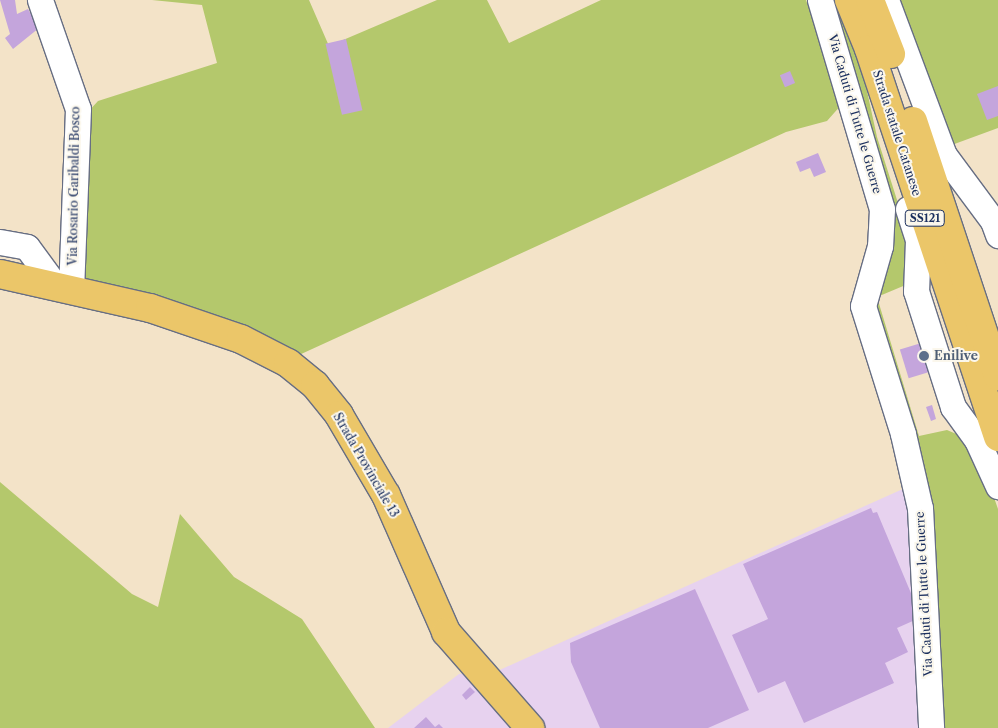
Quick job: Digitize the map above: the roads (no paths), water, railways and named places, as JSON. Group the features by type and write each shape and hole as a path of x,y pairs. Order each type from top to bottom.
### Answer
{"main road":[{"name":"Strada statale Catanese","path":"849,0 882,87 998,437"},
{"name":"Strada statale Catanese","path":"870,0 998,376"},
{"name":"Strada Provinciale 13","path":"0,274 63,286 241,339 288,363 315,385 339,415 386,494 446,632 530,728"}],"street":[{"name":"Via Rosario Garibaldi Bosco","path":"40,0 78,109 63,286"},
{"name":"Via Caduti di Tutte le Guerre","path":"820,0 882,209 880,246 863,306 905,442 920,508 931,728"},
{"path":"886,0 944,155 993,222 998,235"},
{"path":"882,87 885,134 918,240 916,291 953,407 977,440 998,486"},
{"path":"0,242 27,247 63,286"}],"place":[{"name":"Enilive","path":"924,356"}]}
